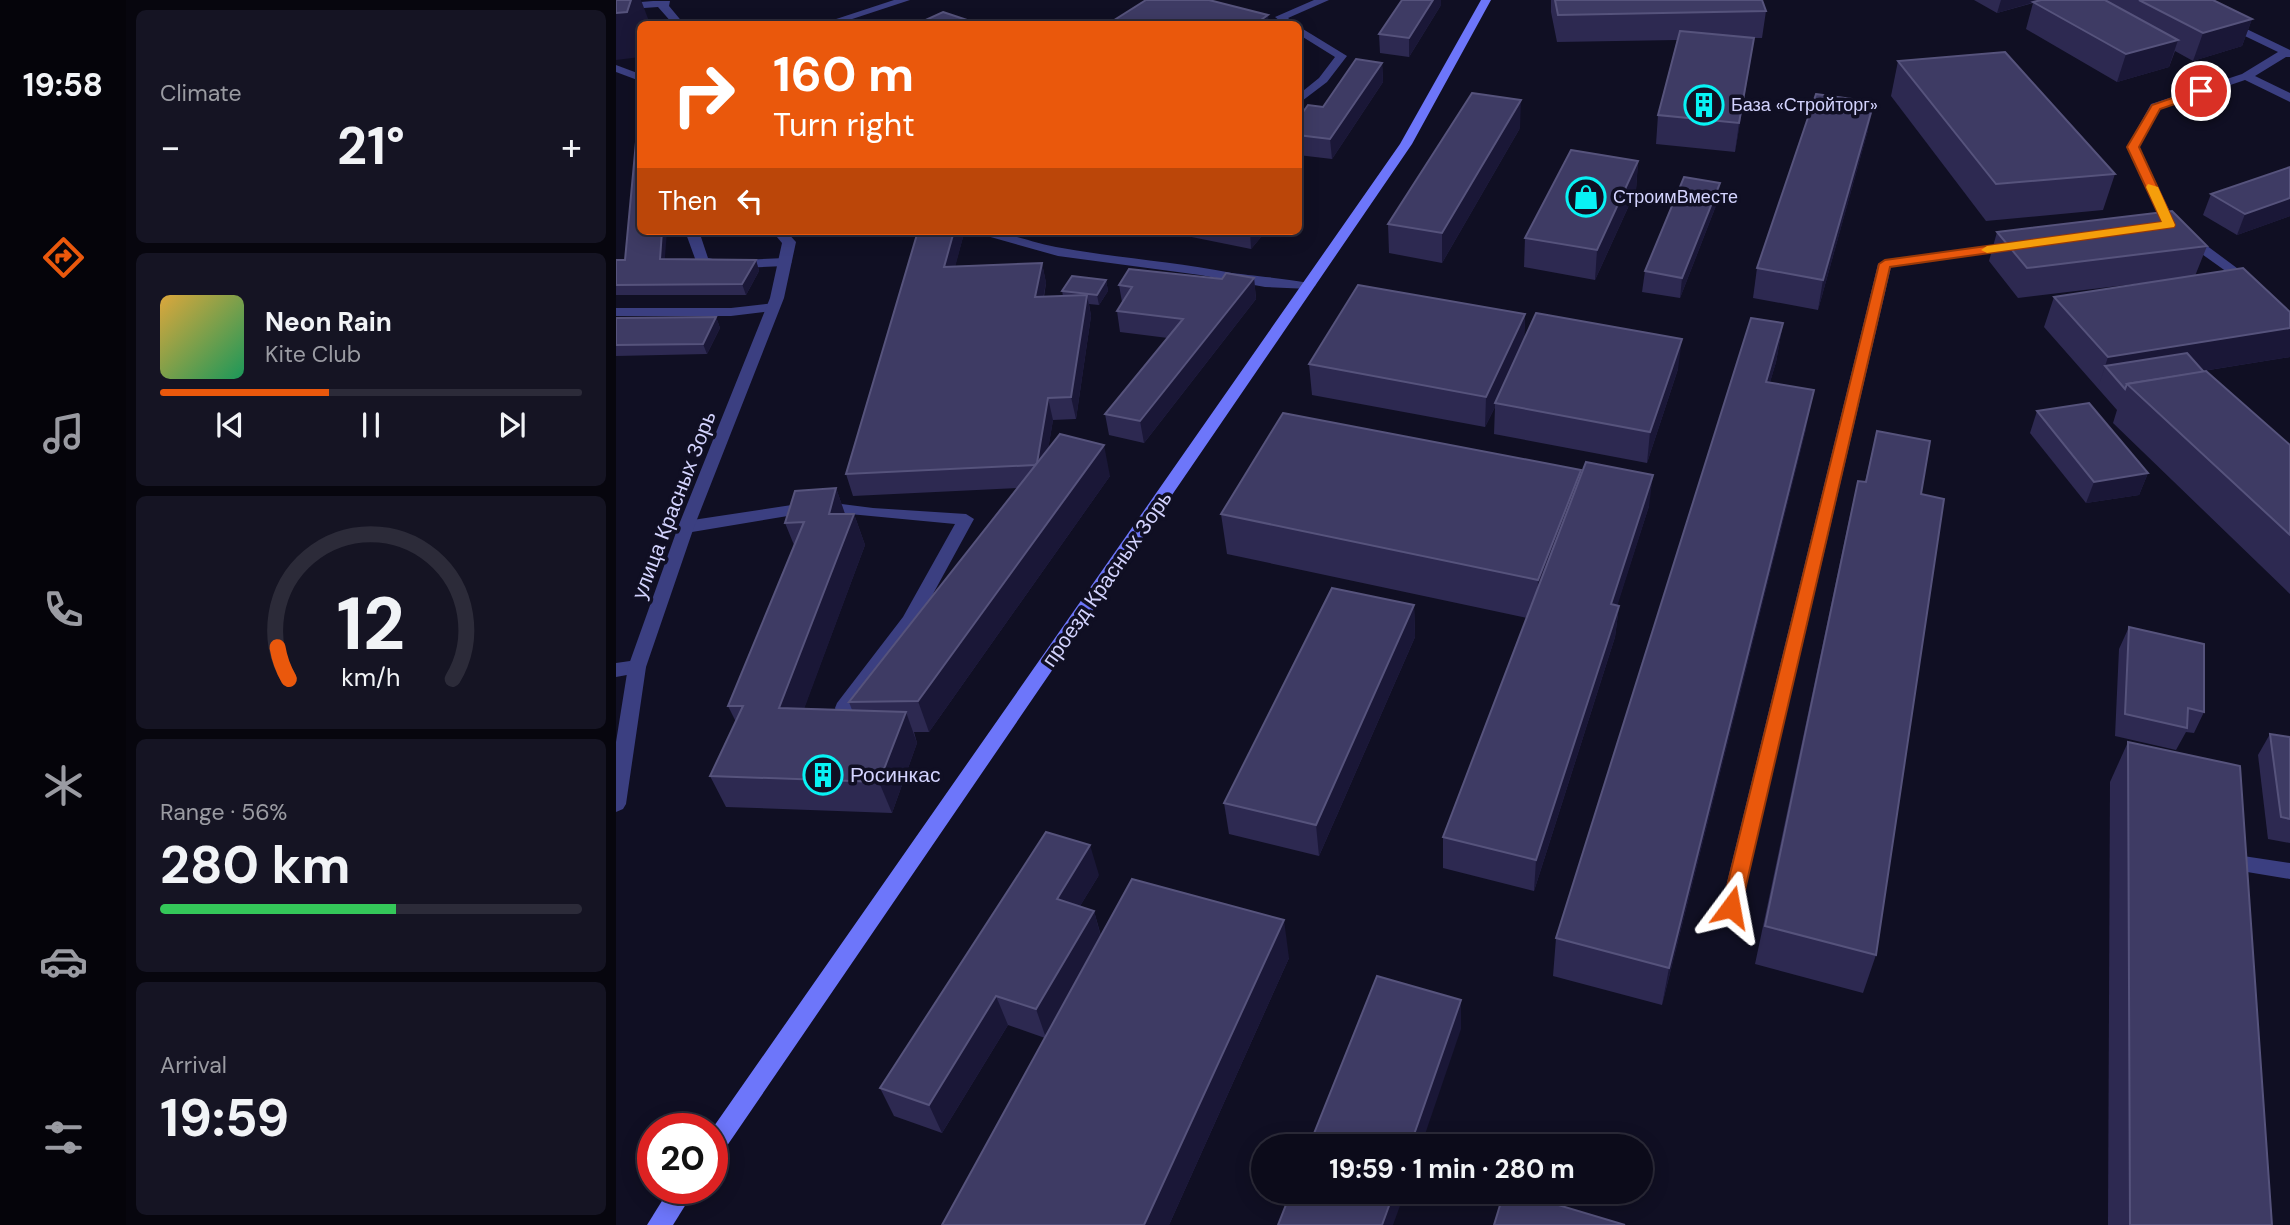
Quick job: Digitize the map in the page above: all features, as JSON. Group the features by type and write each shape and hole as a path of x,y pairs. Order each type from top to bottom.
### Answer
{"street":[{"path":"837,21 905,0"},
{"path":"1286,21 1280,17 1324,0"},
{"path":"1480,0 1486,0"},
{"name":"проезд Красных Зорь","path":"728,1125 1406,144 1486,0"},
{"path":"616,7 662,2 678,21"},
{"path":"2215,17 2288,53"},
{"path":"1302,32 1341,56 1323,80 1302,98"},
{"path":"2257,290 2163,225 2133,147 2155,107 2246,76 2288,53"},
{"path":"616,68 637,77"},
{"path":"2246,76 2290,98"},
{"path":"693,235 702,261 722,265 785,262"},
{"name":"улица Красных Зорь","path":"616,804 637,667 686,527 774,307 789,242 783,235"},
{"path":"999,235 1058,252 1200,271 1265,283 1309,285"},
{"path":"1731,907 1885,264 2034,243"},
{"path":"616,312 731,312 774,307"},
{"path":"686,527 818,506 873,513 966,519 910,621 845,708"},
{"path":"616,670 637,667"},
{"path":"2230,862 2290,871"},
{"path":"659,1225 673,1204"}],"building":[{"path":"616,0 631,0 627,12 616,13"},
{"path":"1146,0 1209,0 1268,15 1259,21 1113,21"},
{"path":"1402,0 1433,0 1409,38 1379,34"},
{"path":"1555,0 1762,0 1766,11 1558,15"},
{"path":"2105,0 2178,40 2126,54 2033,2"},
{"path":"2139,0 2213,0 2252,19 2203,33"},
{"path":"943,12 970,21 924,21"},
{"name":"База «Стройторг»","path":"1680,31 1754,38 1739,123 1658,115"},
{"path":"2005,52 2115,174 1996,184 1898,61"},
{"path":"1356,59 1382,63 1330,139 1302,136 1302,113 1308,105 1323,107"},
{"path":"1472,93 1521,100 1442,233 1388,224"},
{"path":"1816,94 1874,102 1823,280 1757,268"},
{"path":"637,142 637,235 662,235 660,259 756,260 742,284 616,285 616,260 625,260"},
{"path":"1571,150 1638,161 1597,250 1525,238"},
{"path":"2290,167 2290,198 2245,214 2211,194"},
{"path":"1684,177 1720,183 1682,278 1645,271"},
{"path":"2172,211 2207,246 2027,268 1997,232"},
{"path":"917,235 953,235 944,267 1042,263 1035,297 1087,295 1071,397 1048,398 1035,465 846,474"},
{"path":"2243,268 2290,312 2290,328 2108,357 2054,297"},
{"path":"1129,269 1222,279 1226,273 1254,278 1140,421 1105,414 1183,319 1117,311 1132,287 1119,285"},
{"path":"1072,276 1106,280 1097,295 1062,291"},
{"path":"1358,285 1525,314 1486,397 1309,364"},
{"path":"1536,313 1682,339 1650,432 1495,403"},
{"path":"716,317 703,344 616,345 616,318"},
{"path":"1751,318 1783,323 1766,382 1814,390 1669,968 1556,938"},
{"path":"2187,353 2204,372 2127,384 2125,389 2105,366"},
{"path":"2206,371 2290,445 2290,535 2127,384"},
{"path":"2089,403 2148,473 2094,482 2037,411"},
{"path":"1283,413 1581,470 1538,580 1221,514"},
{"path":"1877,431 1930,441 1921,494 1944,499 1876,955 1765,926 1858,481 1866,482"},
{"path":"1060,434 1104,445 918,701 849,702"},
{"path":"1586,462 1653,475 1611,604 1619,606 1536,860 1443,837"},
{"path":"836,488 829,514 854,514 779,708 906,712 879,782 710,776 743,706 728,706 804,522 785,523 795,491"},
{"path":"1332,588 1414,605 1316,825 1224,803"},
{"path":"2129,627 2204,644 2204,712 2188,708 2187,728 2125,714"},
{"path":"2270,734 2290,737 2290,819 2281,817"},
{"path":"2128,742 2240,766 2272,1225 2130,1225"},
{"path":"1046,832 1090,845 1057,899 1094,911 1036,1009 996,996 929,1105 880,1088"},
{"path":"1132,879 1284,920 1144,1225 942,1225"},
{"path":"1377,976 1461,1000 1414,1134 1314,1134"},
{"path":"1286,1204 1390,1204 1382,1225 1278,1225"},
{"path":"1500,1204 1555,1204 1625,1225 1494,1225"}],"slow traffic":[{"path":"1987,250 2169,225 2152,187"}],"place":[{"name":"База «Стройторг»","path":"1704,105"},
{"name":"СтроимВместе","path":"1586,197"},
{"name":"Росинкас","path":"823,775"}],"route":[{"path":"1731,907 1885,264 2169,225 2133,147 2155,107 2201,91"}]}
